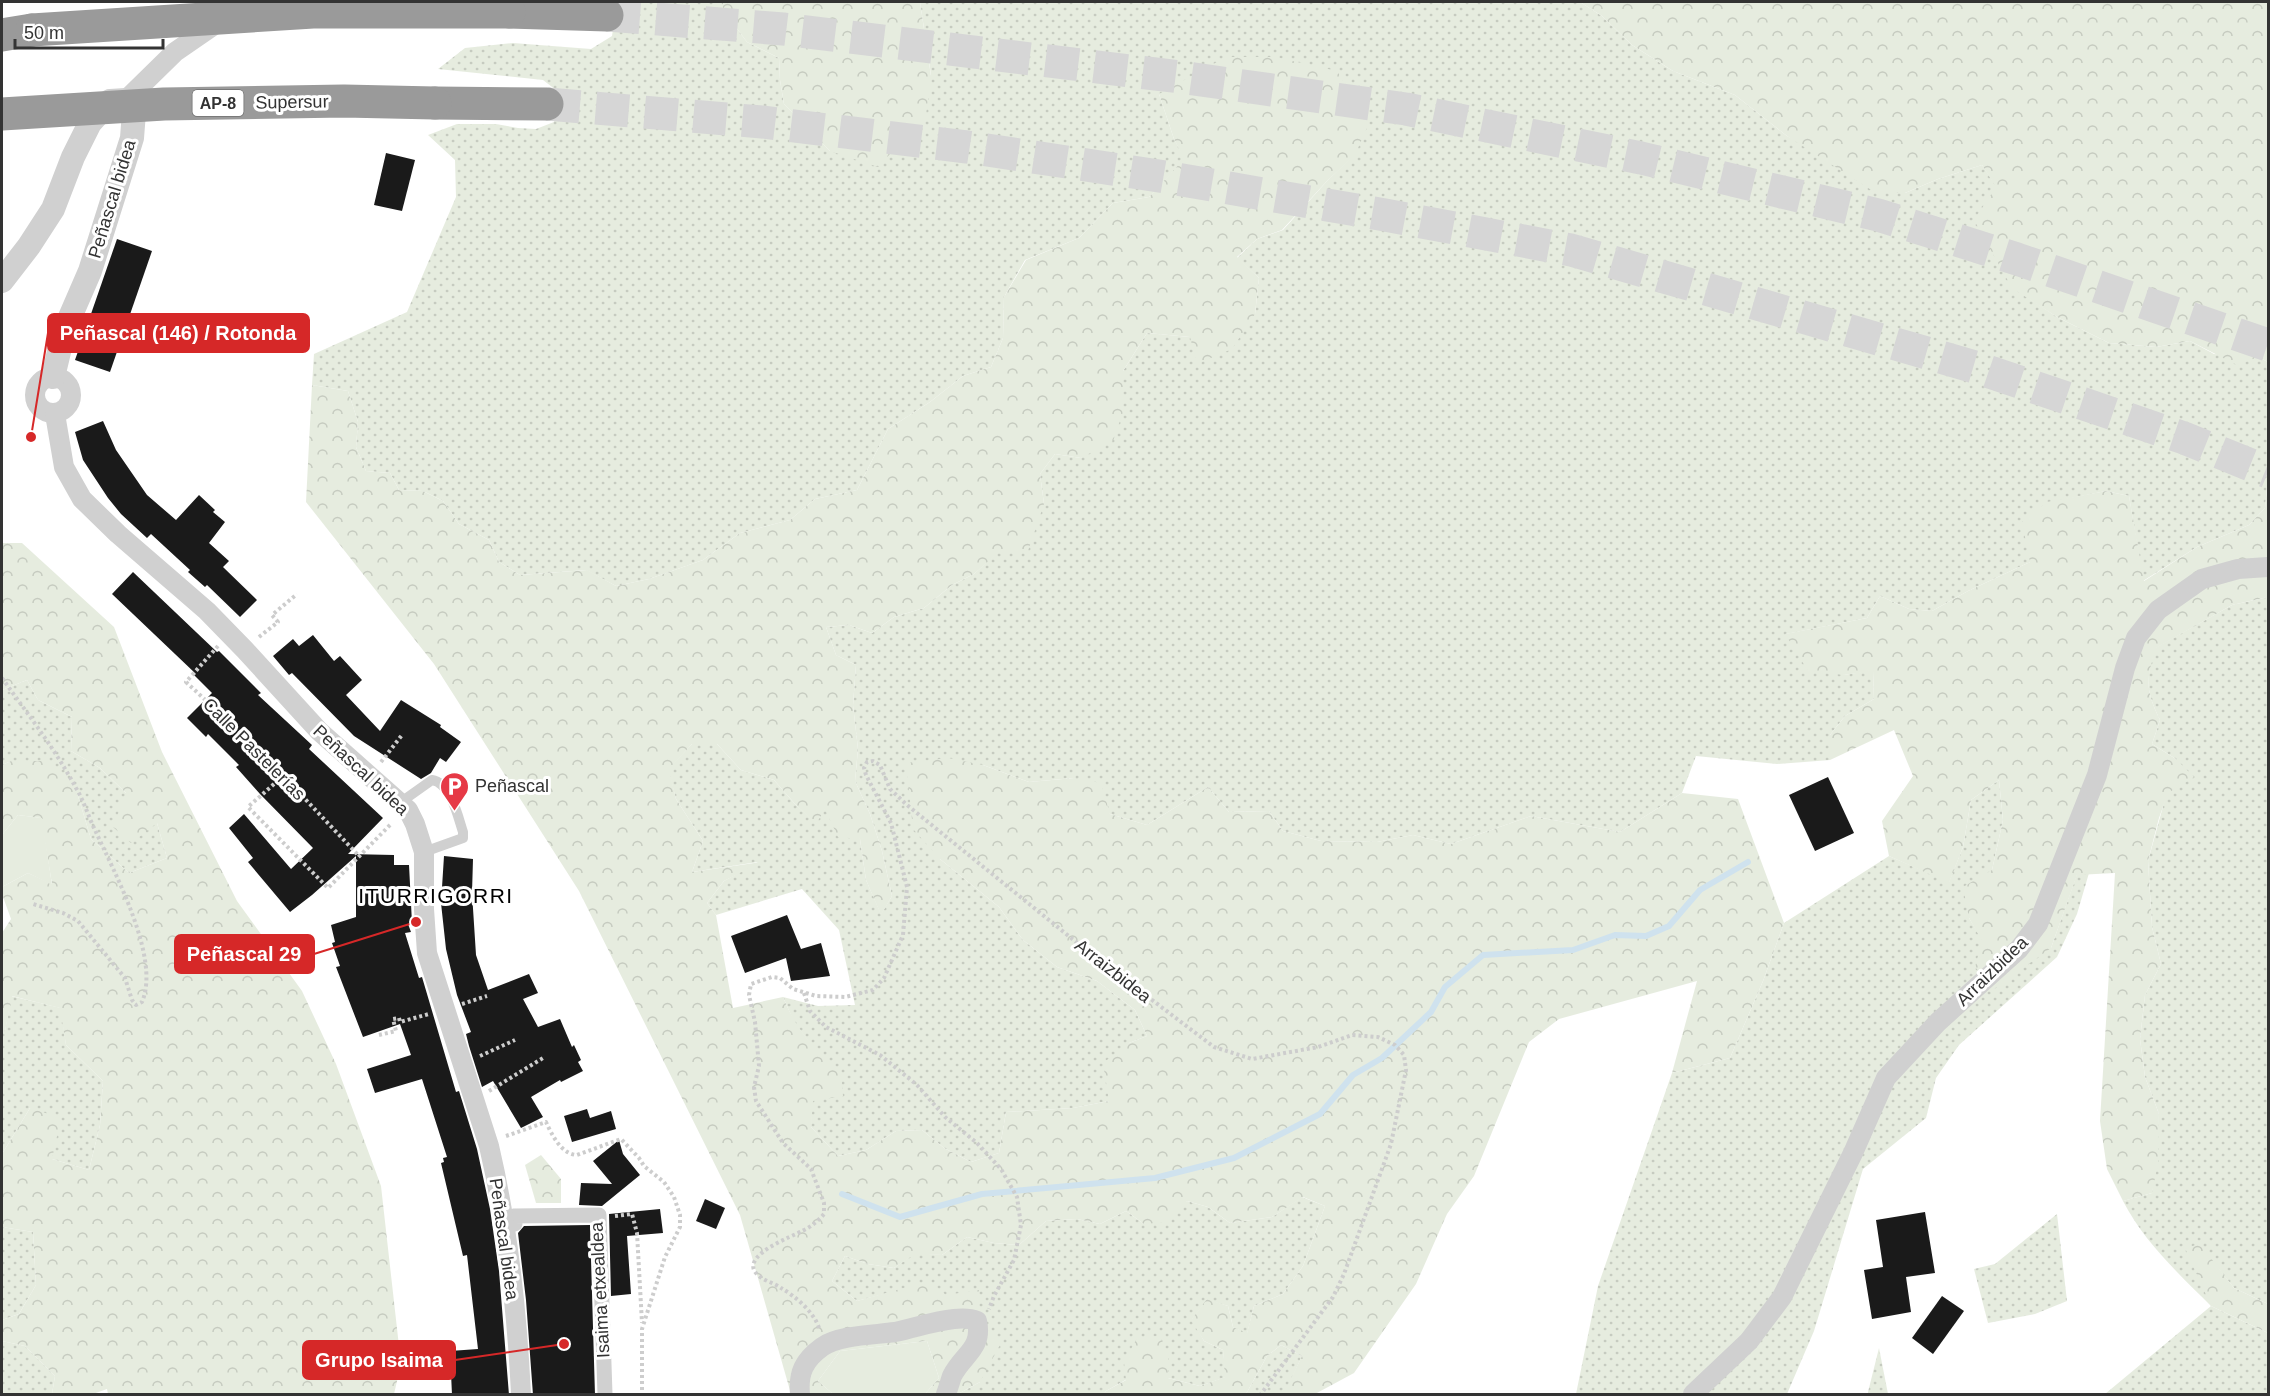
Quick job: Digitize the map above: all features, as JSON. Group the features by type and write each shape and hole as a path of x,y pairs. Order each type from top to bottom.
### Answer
{"highway":[{"path":"12,32 313,12 509,12 607,15"},
{"name":"Supersur","path":"2,114 164,104 344,101 547,104"}],"street":[{"path":"2,281 29,246 53,209 90,123 110,101 126,100 175,52 214,25 259,2"},
{"name":"Peñascal bidea","path":"54,377 64,331 90,271 132,138 134,111 126,100"},
{"path":"54,377 65,381 72,391 72,398 66,409 55,414 39,407 35,396 38,385 54,377"},
{"name":"Peñascal bidea","path":"55,414 64,467 82,499 118,534 207,610 319,731 401,802 416,824 424,852 427,953 452,1007 496,1175 519,1343 521,1395"},
{"name":"Arraizbidea","path":"1693,1395 1749,1341 1782,1297 1853,1153 1886,1078 1938,1022 2019,949 2038,924 2097,774 2125,668 2136,638 2158,610 2202,579 2238,569 2268,567"},
{"name":"Isaima etxealdea","path":"504,1226 515,1224 514,1216 599,1215 604,1395"},
{"path":"800,1395 798,1377 810,1357 834,1341 970,1318 977,1322 980,1335 953,1375 946,1395"}],"lane":[{"path":"401,802 432,780 441,785 450,798 463,832 463,838 424,852"}],"path":[{"path":"261,634 278,622 272,615 297,594"},
{"name":"Calle Pastelerías","path":"223,641 186,682 242,733 359,856"},
{"path":"2,678 77,789 118,880 141,940 148,978 142,1002 136,1005 132,1000 125,978 78,921 63,913 33,903"},
{"path":"381,762 402,735"},
{"name":"Arraizbidea","path":"824,1346 817,1321 810,1312 784,1289 761,1278 754,1269 757,1257 774,1244 817,1222 824,1214 824,1203 811,1168 783,1143 756,1101 754,1087 759,1066 755,1022 749,995 751,984 772,977 780,978 793,989 816,996 845,997 873,990 884,978 903,935 907,887 891,823 864,768 867,762 873,761 880,765 890,789 907,805 1081,946 1214,1047 1252,1059 1318,1047 1352,1035 1378,1037 1395,1044 1404,1055 1405,1077 1391,1144 1351,1257 1333,1298 1261,1395"},
{"path":"283,776 248,807 328,888 391,824"},
{"path":"803,992 810,1011 826,1027 880,1055 917,1085 945,1117 977,1143 1001,1169 1017,1197 1021,1226 1014,1260 994,1296 980,1335"},
{"path":"379,1035 396,1031 393,1019 399,1018 400,1022 487,996"},
{"path":"479,1056 515,1040"},
{"path":"493,1089 543,1058"},
{"path":"502,1137 546,1122 556,1140 572,1155 621,1139 644,1166 664,1182 674,1197 680,1215 680,1227 665,1257 642,1326"},
{"path":"632,1214 637,1233 642,1326 642,1395"}],"green space":[{"path":"610,2 723,2 723,10 747,42 779,58 784,104 830,151 931,75 920,2 1580,2 1602,16 1632,45 1673,71 1735,95 1787,136 1905,193 1938,179 1982,165 1997,187 2012,287 2057,317 2109,343 2156,347 2190,341 2214,354 2258,357 2268,362 2268,477 2265,508 2249,525 2197,547 2143,581 2129,496 2106,491 2047,503 2030,562 1932,611 1909,609 1880,596 1867,618 1786,634 1844,675 1873,670 1874,699 1845,716 1830,735 1830,760 1777,764 1696,756 1682,793 1620,832 1531,816 1451,844 1413,835 1377,842 1321,841 1283,831 1269,811 1229,812 1208,787 1147,825 1110,814 1074,778 1029,782 983,765 940,859 999,907 1023,940 1057,967 1097,981 1135,1010 1147,1036 1129,1043 1109,1101 1073,1108 1006,1112 999,1153 971,1162 944,1148 922,1130 896,1131 866,1150 838,1156 811,1127 812,1046 794,1022 783,997 818,1006 855,1005 839,930 802,889 716,915 707,903 724,881 758,862 692,872 703,841 676,799 668,769 692,744 717,744 741,770 774,780 816,823 825,808 860,839 866,880 881,914 892,896 882,851 870,814 855,781 858,749 853,705 856,665 836,655 826,627 849,625 872,633 894,617 924,608 952,585 974,574 1044,504 1040,474 1055,454 1081,458 1123,412 1123,371 1147,333 1190,337 1255,314 1259,278 1237,258 1257,239 1283,230 1354,155 1159,94 1174,139 1185,159 1149,197 1113,203 1079,238 1025,260 1004,297 1003,338 991,367 963,376 930,402 888,429 857,490 815,499 790,520 740,533 703,560 649,579 616,586 586,570 520,575 499,562 489,540 459,524 443,501 423,491 399,490 390,473 366,471 356,447 358,422 348,391 312,385 314,354 407,312 456,197 455,160 428,135 457,124 496,124 536,129 554,122 558,103 556,90 543,80 438,69 465,48 513,43 591,49 612,36 616,8"},
{"path":"723,2 920,2 931,76 926,115 878,167 830,151 784,104 779,58 747,42 723,10"},
{"path":"1580,2 2268,2 2268,362 2258,357 2237,365 2190,341 2156,347 2109,343 2057,317 2012,288 1974,220 1996,187 1982,165 1938,179 1905,193 1876,193 1787,136 1735,95 1673,71 1632,45 1602,16"},
{"path":"1226,57 1275,57 1337,71 1369,123 1355,155 1327,181 1282,230 1257,239 1237,257 1259,278 1255,314 1232,349 1197,364 1190,337 1147,333 1123,371 1123,412 1113,441 1081,458 1055,454 1040,474 1044,504 1028,551 998,553 974,574 952,585 924,608 894,617 872,633 849,625 826,627 836,655 856,665 853,705 858,749 855,781 870,814 882,851 892,896 881,915 866,880 860,839 838,837 825,809 816,824 774,780 741,770 717,744 692,744 669,769 676,799 703,841 692,872 761,862 724,881 707,903 716,915 733,1008 783,997 794,1020 807,1039 841,1073 843,1096 813,1101 811,1127 838,1156 866,1150 896,1131 922,1130 944,1148 971,1162 999,1153 1006,1112 1073,1108 1109,1101 1103,1063 1129,1043 1147,1036 1135,1010 1097,981 1057,967 1023,940 999,907 940,859 913,829 906,763 948,758 983,765 1029,782 1074,778 1101,783 1110,814 1147,825 1208,787 1229,812 1269,811 1283,831 1321,841 1377,842 1413,835 1451,844 1531,816 1620,832 1682,793 1738,799 1784,923 1763,981 1730,1058 1672,1073 1697,981 1559,1019 1529,1042 1474,1176 1447,1214 1416,1284 1354,1373 1315,1394 1286,1394 1285,1391 1302,1356 1281,1345 1267,1356 1246,1394 1104,1394 1126,1380 1124,1362 1137,1338 1160,1336 1168,1356 1168,1378 1200,1386 1225,1377 1223,1350 1204,1341 1191,1320 1207,1299 1228,1306 1233,1327 1247,1333 1254,1306 1283,1294 1303,1266 1325,1206 1303,1197 1272,1217 1230,1223 1208,1207 1187,1201 1167,1222 1144,1224 1126,1211 1100,1224 1077,1219 1046,1221 1019,1245 994,1243 967,1237 942,1255 915,1254 894,1268 868,1264 845,1256 832,1281 857,1301 929,1281 946,1295 979,1290 977,1317 1001,1343 980,1382 958,1394 925,1394 939,1378 927,1341 840,1351 818,1381 833,1394 791,1394 740,1215 579,891 434,664 306,502 312,385 348,391 358,422 356,447 366,471 390,473 399,490 423,491 443,501 459,524 489,540 499,562 520,575 587,570 616,586 649,579 703,560 740,533 790,520 815,499 857,490 888,429 930,402 963,376 991,367 1003,338 1004,297 1026,260 1079,238 1113,203 1149,197 1184,159 1174,139 1159,94"},
{"path":"2268,477 2268,597 2232,605 2156,648 2150,668 2150,692 2160,720 2152,744 2176,759 2194,777 2168,793 2148,861 2152,927 2161,964 2145,995 2140,1039 2145,1077 2159,1114 2158,1163 2152,1193 2123,1201 2107,1169 2100,1121 2115,873 2077,875 2051,948 1994,989 1975,967 1982,941 1969,918 1963,887 1992,870 2003,820 1999,780 1971,800 1963,847 1949,883 1889,856 1882,821 1913,776 1894,730 1830,760 1830,735 1845,716 1874,699 1873,671 1844,675 1808,671 1785,634 1867,618 1880,596 1909,609 1932,611 2030,562 2022,522 2047,502 2106,491 2129,496 2144,581 2197,547 2249,525 2265,508"},
{"path":"2,543 22,543 114,627 162,752 237,901 302,991 336,1064 381,1186 401,1364 394,1394 108,1394 107,1389 93,1394 52,1394 55,1376 25,1346 2,1341 2,1320 19,1314 36,1285 33,1232 2,1227 2,1154 30,1108 61,1118 52,1159 89,1170 100,1125 103,1081 66,1045 60,1008 12,996 5,1031 2,1032 2,933 11,919 2,894 2,887 28,873 52,884 41,818 18,815 2,835 2,765 11,761 49,761 78,796 91,839 129,873 167,858 157,823 131,843 113,827 126,793 100,768 71,751 72,717 38,700 27,680 2,690"},
{"path":"2268,597 2268,1304 2234,1288 2218,1268 2211,1306 2152,1244 2123,1201 2152,1193 2159,1114 2145,1077 2140,1039 2145,995 2161,964 2152,927 2148,861 2176,759 2152,744 2160,720 2148,684 2155,648 2232,605"},
{"path":"27,680 38,700 72,717 71,751 100,768 157,823 167,858 129,873 91,839 78,796 11,761 2,765 2,690"},
{"path":"1999,780 2003,820 1992,870 1969,918 1983,941 2051,948 2077,874 2089,873 2077,914 2057,957 1959,1045 1936,1078 1926,1118 1863,1169 1814,1331 1787,1394 1576,1394 1598,1286 1672,1073 1730,1058 1763,981 1784,923 1889,856 1949,882 1963,847 1971,800"},
{"path":"18,815 42,818 52,885 28,873 2,887 2,835"},
{"path":"11,996 61,1008 66,1045 103,1081 100,1125 89,1170 52,1159 30,1108 2,1154 2,1032 5,1031"},
{"path":"541,1155 561,1179 561,1203 536,1203 525,1165"},
{"path":"1302,1197 1325,1206 1303,1266 1283,1294 1254,1306 1247,1334 1233,1327 1228,1306 1207,1300 1192,1319 1204,1341 1223,1350 1226,1377 1200,1386 1168,1378 1168,1356 1104,1394 958,1394 980,1382 946,1295 892,1292 857,1301 832,1281 845,1256 868,1264 894,1268 915,1253 942,1255 967,1237 994,1243 1019,1245 1046,1221 1077,1219 1100,1224 1126,1211 1144,1224 1187,1201 1208,1207 1230,1223 1272,1217"},
{"path":"2057,1214 2067,1301 2035,1314 1988,1323 1974,1269 1995,1264"},
{"path":"2,1227 33,1232 36,1285 19,1314 2,1320"},
{"path":"2200,1244 2234,1288 2268,1304 2268,1333 2211,1306 2185,1248"},
{"path":"2211,1306 2268,1333 2268,1394 2105,1394"},
{"path":"2,1341 25,1346 55,1376 52,1394 2,1394"},
{"path":"927,1341 939,1378 925,1394 833,1394 818,1381 840,1351"},
{"path":"1281,1345 1302,1356 1286,1394 1246,1394 1267,1356"},
{"path":"1879,1348 1888,1394 1868,1394 1868,1392"}],"building":[{"path":"386,153 415,160 402,211 374,205"},
{"path":"117,239 152,251 110,372 75,360"},
{"path":"103,421 116,450 147,495 176,520 199,495 225,522 209,543 229,561 223,567 257,600 240,617 207,585 205,587 188,572 190,570 151,534 147,538 121,514 108,498 83,460 75,432"},
{"path":"133,572 217,652 219,651 261,693 258,695 312,745 309,749 383,818 348,854 394,855 394,865 409,865 412,923 408,924 411,932 405,933 419,978 422,977 456,1092 459,1091 477,1149 490,1209 499,1271 509,1395 452,1395 450,1351 478,1349 467,1255 463,1256 441,1163 444,1162 443,1158 447,1157 422,1079 375,1093 367,1069 411,1055 400,1024 363,1037 336,967 340,966 332,943 335,942 331,925 356,917 356,856 290,912 248,862 253,858 229,828 244,814 291,869 313,848 260,794 236,767 239,765 208,734 206,737 187,718 212,693 194,675 196,674 112,594"},
{"path":"313,635 334,661 340,656 362,680 346,695 380,731 401,700 441,725 440,727 461,742 446,762 440,758 431,773 421,779 354,736 292,673 289,675 273,656 293,639 299,646"},
{"path":"1828,777 1854,833 1815,851 1789,795"},
{"path":"444,856 473,859 472,893 476,955 488,990 529,974 538,993 523,999 538,1027 560,1019 572,1047 574,1045 581,1060 578,1062 583,1071 561,1082 560,1080 531,1097 543,1117 521,1128 493,1081 482,1087 469,1046 466,1034 471,1032 457,995 446,949 441,903"},
{"path":"787,915 801,949 821,943 830,976 791,981 786,958 745,973 731,936"},
{"path":"587,1109 590,1118 611,1111 616,1129 572,1142 564,1116"},
{"path":"619,1140 623,1154 640,1175 602,1206 579,1205 581,1183 612,1184 593,1161"},
{"path":"705,1199 725,1208 716,1229 696,1221"},
{"path":"660,1209 663,1233 627,1236 631,1294 611,1296 609,1214"},
{"path":"1925,1212 1935,1273 1906,1277 1911,1312 1872,1319 1864,1270 1883,1267 1876,1220"},
{"path":"590,1225 595,1395 533,1395 518,1233 524,1226"},
{"path":"1942,1296 1964,1311 1933,1354 1912,1338"}],"waterway":[{"path":"842,1194 900,1217 982,1194 1155,1178 1234,1158 1320,1114 1353,1075 1382,1058 1431,1012 1445,987 1483,955 1573,950 1615,935 1646,936 1669,926 1700,890 1748,862"}],"tunnel":[{"path":"607,15 783,29 1180,77 1406,109 1641,158 1878,215 2017,259 2268,345"},
{"path":"547,104 762,122 967,147 1159,176 1571,250 1975,367 2184,438 2268,472"}],"place":[{"name":"Peñascal (146) / Rotonda","path":"31,437"},
{"name":"Peñascal","path":"454,812"},
{"name":"Peñascal 29","path":"416,922"},
{"name":"Grupo Isaima","path":"564,1344"}],"district":[{"name":"ITURRIGORRI","path":"436,895"}]}
